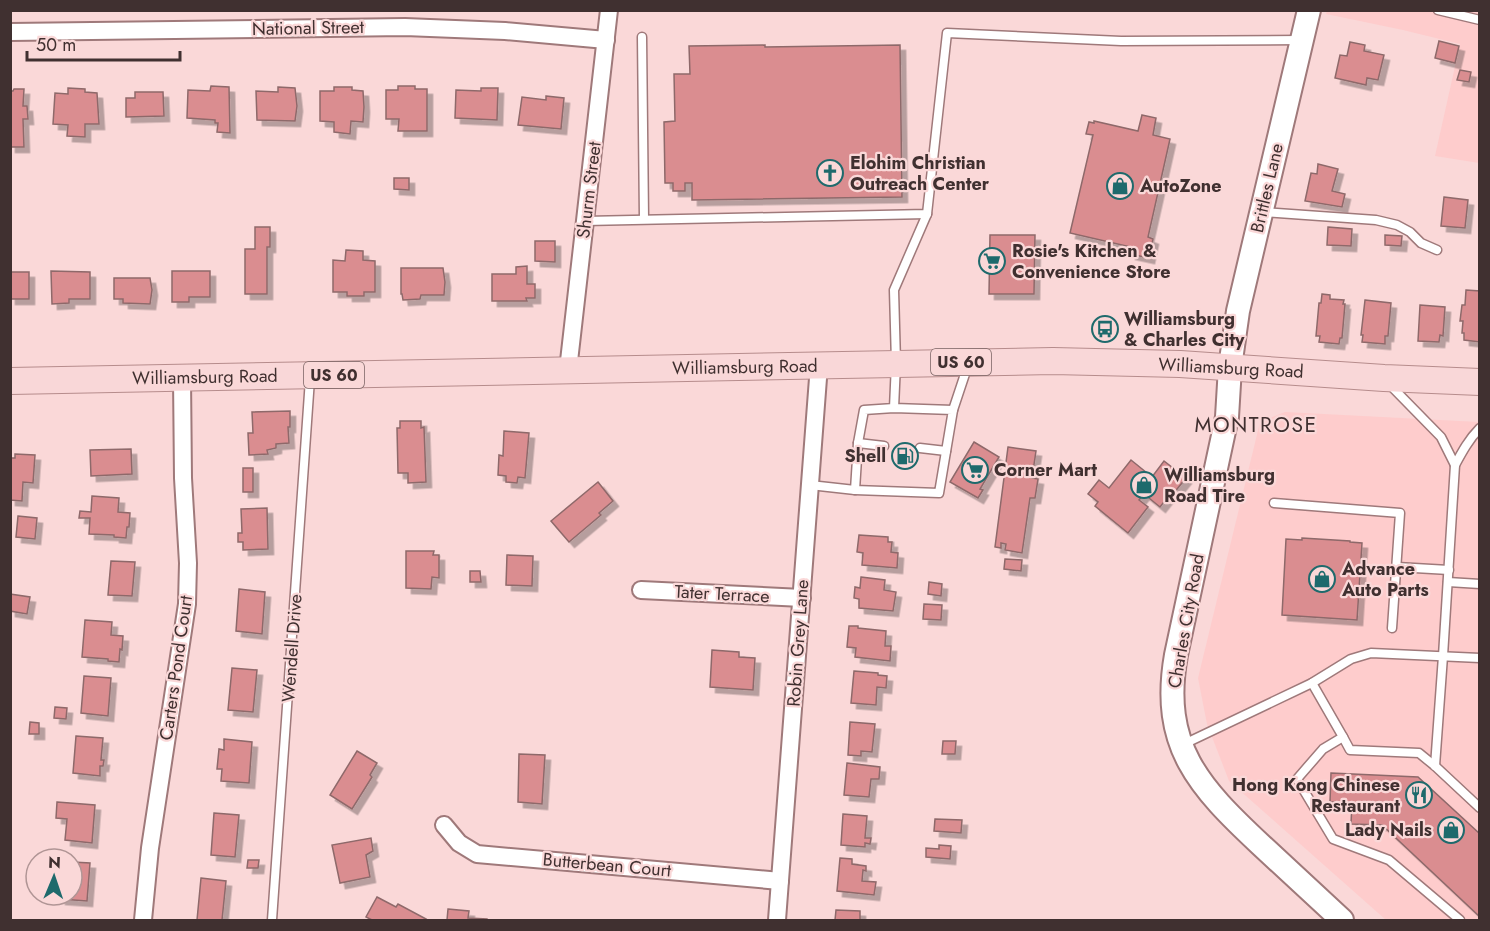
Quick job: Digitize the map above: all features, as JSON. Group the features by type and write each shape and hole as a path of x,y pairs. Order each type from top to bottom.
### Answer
{"main road":[{"name":"Brittles Lane","path":"1230,367 1238,311 1309,10"},
{"name":"Williamsburg Road","path":"10,381 896,363 1109,362 1479,382"},
{"name":"Charles City Road","path":"1230,367 1227,417 1174,670 1173,714 1180,745 1204,787 1233,818 1342,921"}],"street":[{"name":"Shurm Street","path":"568,370 609,10"},
{"name":"National Street","path":"10,32 405,27 505,31 606,40"},
{"name":"Robin Grey Lane","path":"777,921 819,365"},
{"name":"Carters Pond Court","path":"143,921 150,848 187,604 188,563 183,478 182,378"},
{"name":"Tater Terrace","path":"641,590 802,598"},
{"name":"Butterbean Court","path":"444,825 459,843 477,854 780,880"}],"lane":[{"path":"1438,10 1479,20"},
{"path":"894,408 896,363 894,290 927,214 947,33 1120,41 1302,40"},
{"path":"642,37 644,219"},
{"path":"1262,212 1376,220 1397,225 1410,232 1421,243 1437,250"},
{"path":"585,221 927,214"},
{"path":"810,485 855,490 939,493 953,410 969,362"},
{"name":"Wendell Drive","path":"272,921 310,375"},
{"path":"1384,378 1441,437 1455,465"},
{"path":"855,490 858,443 864,410 894,408 953,410"},
{"path":"1435,765 1455,465 1479,428"},
{"path":"858,443 884,446"},
{"path":"920,448 946,451"},
{"path":"1274,503 1400,513 1392,628"},
{"path":"1397,567 1449,570"},
{"path":"1448,582 1479,584"},
{"path":"1180,745 1312,683 1351,659 1371,653 1479,658"},
{"path":"1312,683 1350,750 1419,753 1435,765 1479,808"},
{"path":"1343,737 1323,749 1297,779 1333,839 1389,860 1460,921"}],"shaded area":[{"path":"1327,10 1479,11 1479,163 1435,156 1460,44 1326,14"},
{"path":"1285,412 1479,422 1479,920 1386,920 1229,781 1207,724 1198,678 1260,422"}],"building":[{"path":"1439,41 1459,46 1455,63 1435,58"},
{"path":"1350,42 1365,45 1364,51 1384,55 1378,80 1367,78 1366,85 1335,78 1340,55 1347,56"},
{"path":"765,45 765,47 900,45 902,197 692,200 692,183 685,183 685,191 673,191 673,183 665,183 664,122 675,121 674,74 690,74 689,46"},
{"path":"1460,70 1471,72 1469,82 1457,80"},
{"path":"211,86 229,87 230,133 217,132 218,123 215,123 215,120 187,118 188,90 210,91"},
{"path":"398,86 427,89 427,131 398,131 399,119 386,119 386,90 398,90"},
{"path":"278,87 295,88 297,106 295,121 257,120 256,91 278,92"},
{"path":"334,87 352,87 352,90 363,91 363,122 351,121 350,134 334,132 334,122 320,121 320,91 334,91"},
{"path":"68,88 85,89 85,92 97,93 99,124 85,124 85,137 67,136 68,125 53,124 55,93 68,94"},
{"path":"481,88 498,88 497,120 455,118 456,90 481,91"},
{"path":"24,89 23,106 27,106 28,119 23,119 24,147 10,147 10,91"},
{"path":"135,92 163,92 164,116 126,117 126,98 135,98"},
{"path":"546,96 564,98 561,129 518,125 522,97 546,100"},
{"name":"AutoZone","path":"1142,115 1156,118 1153,135 1170,139 1148,237 1153,239 1149,258 1130,254 1131,247 1070,233 1093,135 1086,134 1089,122 1094,123 1094,121 1138,131"},
{"path":"1318,164 1338,169 1332,191 1345,194 1342,207 1305,201 1311,173 1317,174"},
{"path":"394,178 409,178 409,190 394,189"},
{"path":"1444,197 1468,200 1465,228 1441,226"},
{"path":"255,227 270,227 270,247 267,247 267,294 245,294 245,249 255,249"},
{"path":"1328,227 1352,229 1351,246 1327,245"},
{"path":"990,235 1035,235 1034,294 989,294"},
{"path":"1385,235 1402,236 1401,246 1385,245"},
{"path":"535,241 555,241 555,262 535,261"},
{"path":"346,250 363,251 363,260 375,261 375,292 364,292 364,296 347,296 347,292 333,292 333,260 345,261"},
{"path":"527,266 527,284 535,284 535,298 526,298 527,301 492,301 492,274 516,274 516,267"},
{"path":"401,268 443,268 444,295 421,295 420,299 403,300"},
{"path":"51,271 90,272 90,299 69,299 69,303 52,304"},
{"path":"172,271 210,271 210,297 189,297 189,302 172,302"},
{"path":"10,272 29,272 29,299 10,299"},
{"path":"114,278 150,278 152,290 150,304 123,303 123,299 114,299"},
{"path":"1466,290 1480,291 1480,342 1464,340 1464,333 1462,333 1463,321 1460,321 1462,305 1465,305"},
{"path":"1322,294 1330,295 1330,299 1344,300 1342,338 1339,344 1319,342 1320,336 1316,336"},
{"path":"1365,300 1391,303 1388,336 1385,336 1385,344 1362,342"},
{"path":"1420,305 1445,307 1443,336 1440,335 1439,342 1418,341"},
{"path":"290,411 289,443 276,444 276,448 267,450 268,454 249,455 248,433 253,433 252,412"},
{"path":"400,421 421,421 421,428 424,427 426,482 408,483 408,473 398,473 397,428 400,428"},
{"path":"504,431 529,433 525,478 518,477 517,483 506,482 506,476 498,475 499,455 503,456"},
{"name":"Corner Mart","path":"974,442 999,457 980,489 983,490 978,498 950,482"},
{"path":"1008,447 1036,451 1032,478 1038,479 1035,498 1030,498 1022,553 1005,550 1006,544 1001,543 1001,548 995,547"},
{"path":"131,449 132,474 91,476 90,450"},
{"path":"15,454 35,455 33,483 23,482 22,501 10,500 10,458 15,458"},
{"path":"1131,460 1152,477 1164,461 1186,478 1160,507 1144,494 1139,500 1148,507 1128,533 1095,506 1098,502 1088,494 1099,480 1109,488"},
{"path":"243,468 253,468 253,492 243,492"},
{"path":"598,482 613,501 599,513 601,515 569,542 551,521"},
{"path":"92,496 119,498 118,512 130,513 126,538 89,534 90,518 79,518 80,511 91,512"},
{"path":"267,508 268,549 243,550 243,542 238,542 238,533 242,533 241,509"},
{"path":"18,516 37,518 35,539 16,537"},
{"path":"859,535 888,537 888,542 892,542 891,552 898,553 897,568 862,565 863,553 857,552"},
{"name":"Advance Auto Parts","path":"1302,538 1362,543 1357,620 1282,615 1286,539 1302,540"},
{"path":"406,551 434,551 433,555 439,555 439,578 432,577 431,589 406,588"},
{"path":"507,555 533,556 532,586 506,585"},
{"path":"1005,559 1022,560 1021,571 1004,569"},
{"path":"111,561 135,562 132,596 108,595"},
{"path":"470,571 480,571 481,582 470,582"},
{"path":"861,577 885,580 884,590 896,592 893,611 859,608 859,599 854,598 855,587 860,588"},
{"path":"929,582 942,584 941,596 928,594"},
{"path":"239,589 265,592 262,634 236,631"},
{"path":"10,594 30,597 27,614 10,611"},
{"path":"924,604 942,605 941,620 923,619"},
{"path":"85,620 112,622 111,635 123,636 119,662 82,657"},
{"path":"849,626 886,631 885,646 891,646 890,661 855,657 856,648 847,647"},
{"path":"712,650 739,652 739,657 755,658 753,690 710,687"},
{"path":"232,668 257,670 253,712 228,710"},
{"path":"854,671 887,676 886,688 877,687 876,705 851,703"},
{"path":"84,676 111,678 108,716 81,713"},
{"path":"55,707 67,708 66,719 54,718"},
{"path":"30,722 39,723 39,734 29,734"},
{"path":"850,722 875,724 872,752 861,751 861,756 848,755"},
{"path":"76,736 103,738 101,760 104,760 103,766 100,766 100,776 73,773"},
{"path":"224,739 252,742 249,783 221,781 222,769 217,769 219,749 224,750"},
{"path":"943,741 956,741 955,754 942,754"},
{"path":"357,751 377,763 370,775 372,777 352,809 330,795"},
{"path":"519,754 545,755 542,804 518,802"},
{"path":"847,763 880,767 879,779 871,779 869,797 844,795"},
{"path":"1331,773 1418,777 1480,834 1480,917 1382,825 1351,824 1352,802 1330,802"},
{"path":"57,802 95,805 92,843 65,840 67,819 56,818"},
{"path":"214,813 239,815 235,857 211,855"},
{"path":"843,814 867,816 865,838 871,838 870,844 865,843 865,847 841,845"},
{"path":"935,819 962,820 961,833 934,831"},
{"path":"371,838 373,851 366,855 370,877 340,883 332,845"},
{"path":"939,845 951,846 950,859 926,857 926,848 939,849"},
{"path":"840,858 852,859 852,864 866,866 866,871 863,870 862,881 876,882 874,895 837,891"},
{"path":"248,860 259,860 258,868 247,868"},
{"path":"84,863 90,863 87,901 84,901"},
{"path":"201,878 226,881 222,920 197,920"},
{"path":"377,897 396,907 398,904 426,919 372,920 366,917"},
{"path":"448,909 469,911 468,918 487,920 447,920"},
{"path":"836,910 860,911 860,920 835,920"}],"place":[{"name":"Elohim Christian Outreach Center","path":"830,173"},
{"name":"AutoZone","path":"1120,186"},
{"name":"Rosie's Kitchen & Convenience Store","path":"992,261"},
{"name":"Williamsburg & Charles City","path":"1105,329"},
{"name":"Shell","path":"905,456"},
{"name":"Corner Mart","path":"975,470"},
{"name":"Williamsburg Road Tire","path":"1144,485"},
{"name":"Advance Auto Parts","path":"1322,579"},
{"name":"Hong Kong Chinese Restaurant","path":"1419,795"},
{"name":"Lady Nails","path":"1451,830"}],"district":[{"name":"MONTROSE","path":"1256,425"}]}
